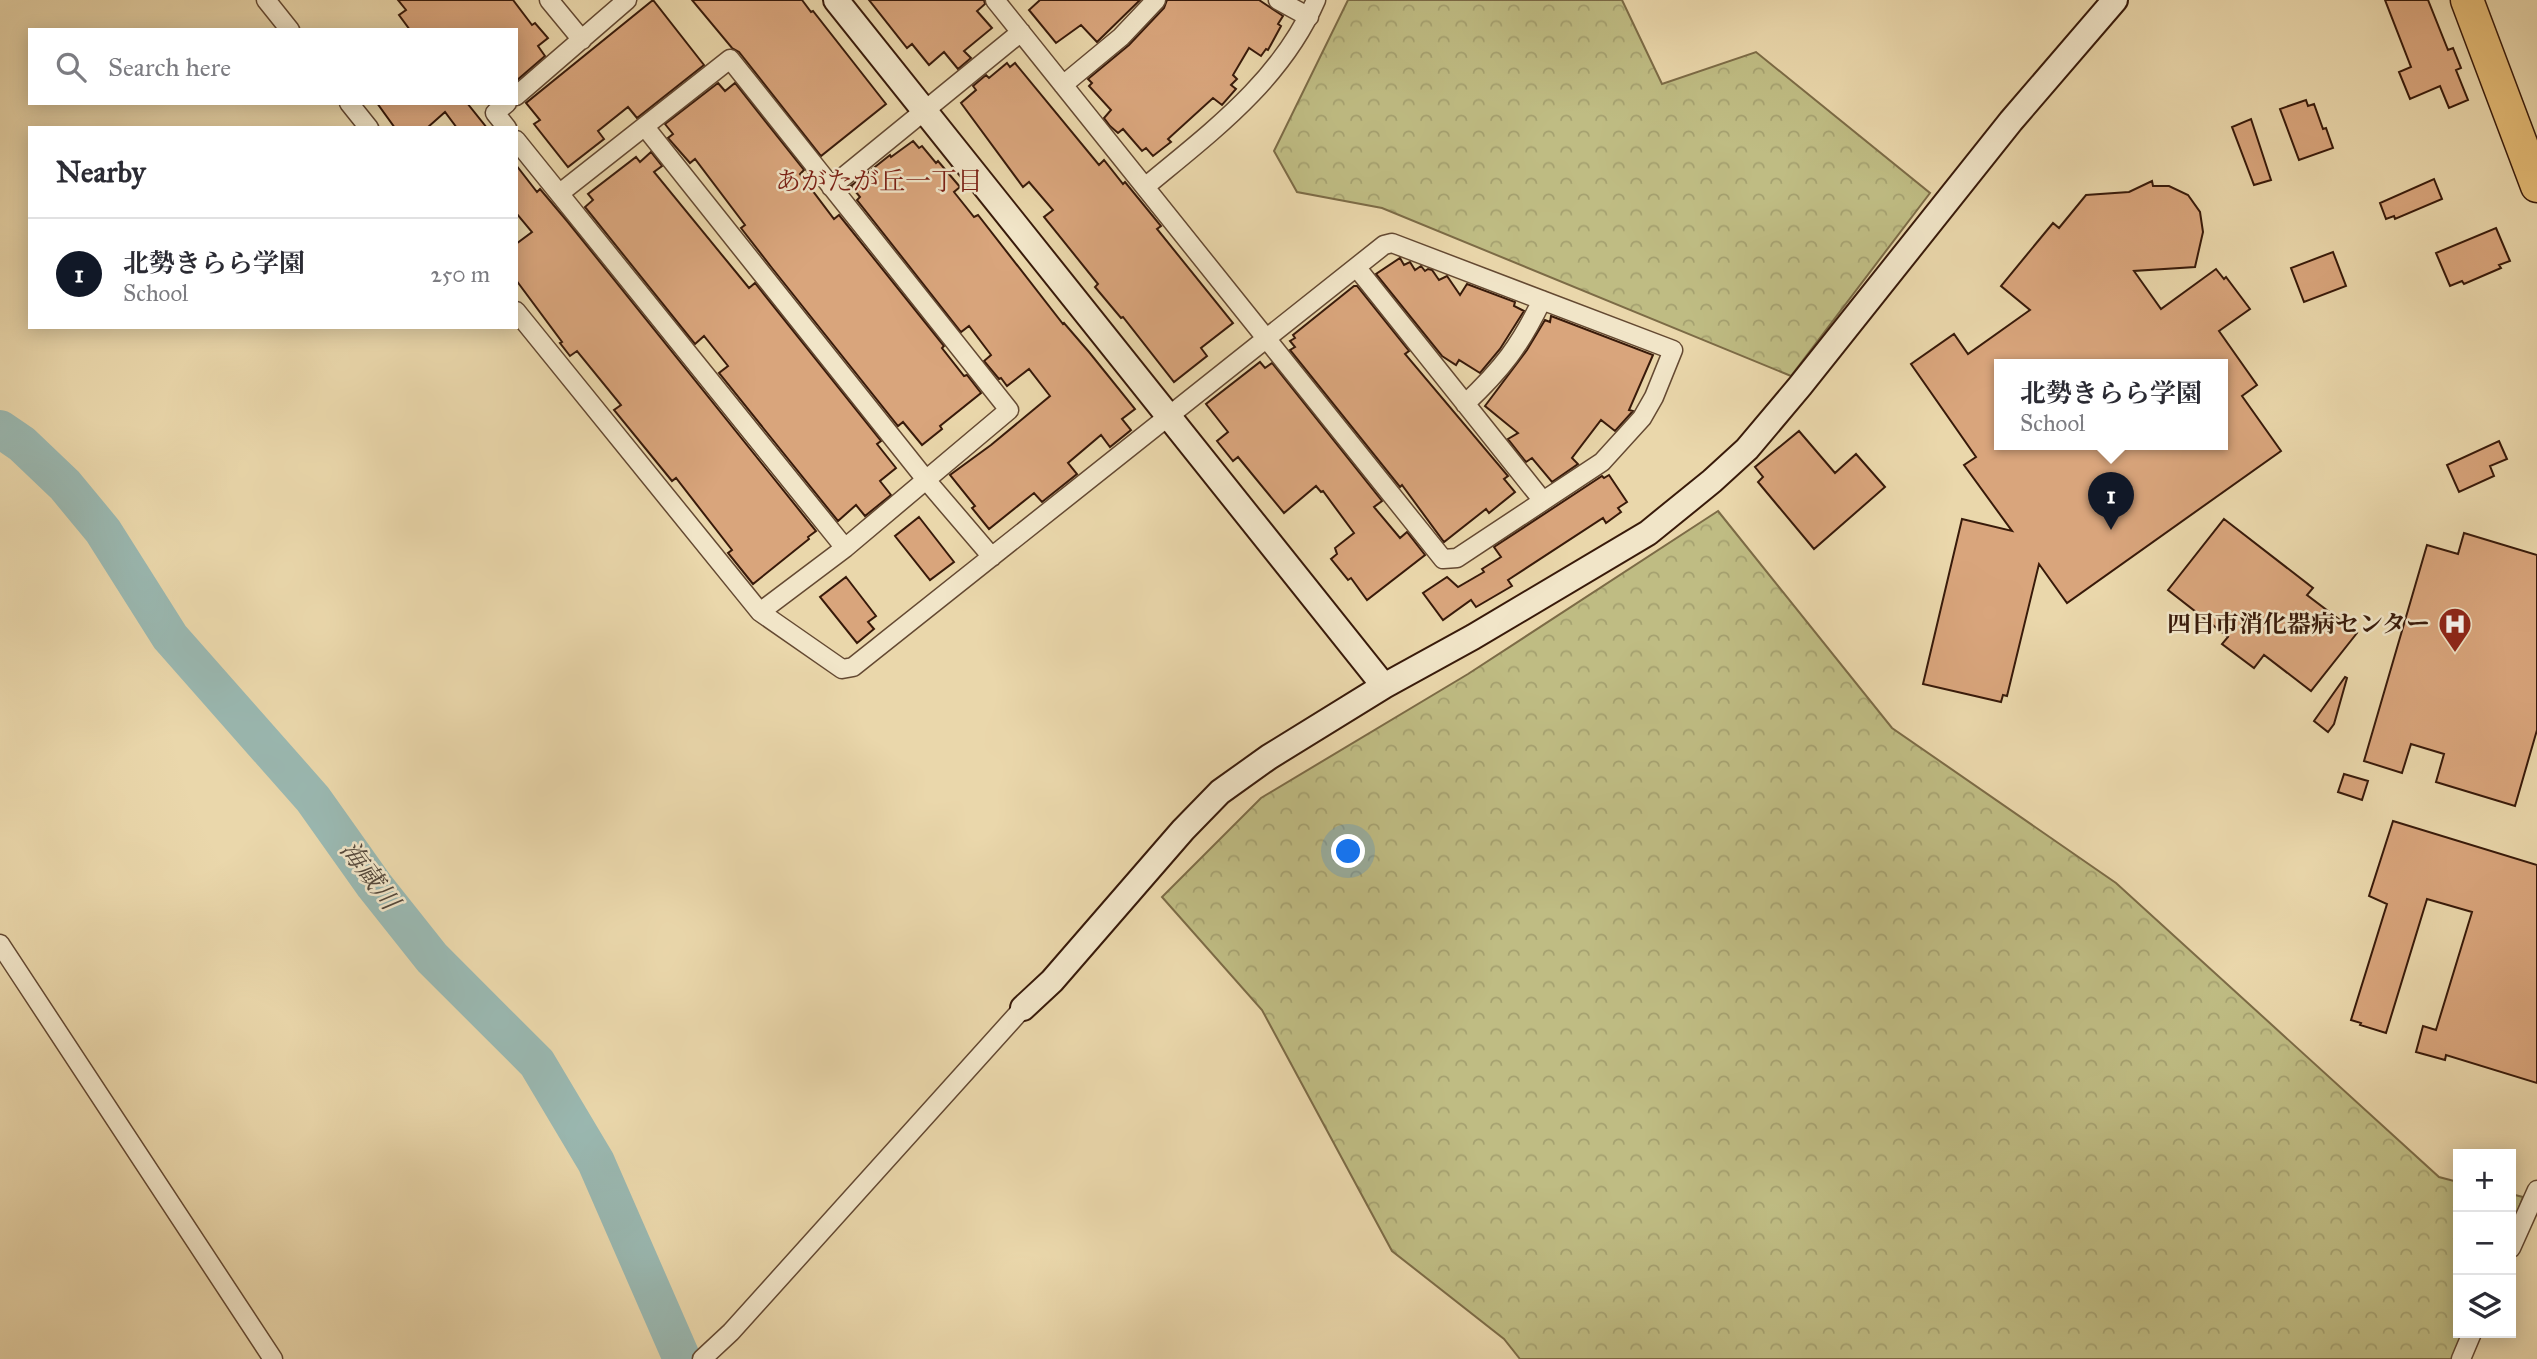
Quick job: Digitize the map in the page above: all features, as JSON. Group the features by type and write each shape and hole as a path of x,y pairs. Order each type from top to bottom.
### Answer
{"highway":[{"path":"2466,0 2537,186"}],"street":[{"path":"266,0 288,28"},
{"path":"550,0 582,40"},
{"path":"518,94 627,0"},
{"path":"836,0 1384,685"},
{"path":"518,313 760,612 842,669 853,667 992,556 1266,340 1384,246 1392,243 1673,350 1654,397 1642,418 1602,462 1457,558 1443,559 1266,340 995,0"},
{"path":"1063,85 1122,37 1156,0"},
{"path":"1278,0 1309,18"},
{"path":"1145,187 1225,121 1266,81 1309,18 1316,0"},
{"path":"702,1359 727,1336 1023,1008 1052,981 1183,830 1220,792 1269,757 1384,685 1474,636 1648,533 1738,457 1800,386 2011,121 2115,0"},
{"path":"831,187 1021,32"},
{"path":"559,193 730,59 1009,410 845,548 760,612"},
{"path":"351,105 367,126"},
{"path":"505,105 495,113 505,126"},
{"path":"645,127 927,481 992,556"},
{"path":"518,142 845,548"},
{"path":"1357,268 1543,502"},
{"path":"1465,404 1509,359 1542,300"},
{"path":"0,944 273,1359"},
{"path":"2516,1237 2537,1190"},
{"path":"2461,1359 2470,1338"}],"green space":[{"path":"1348,0 1622,0 1662,84 1756,52 1930,193 1791,376 1382,208 1297,192 1274,151"},
{"path":"1718,511 1892,728 2116,883 2439,1177 2453,1181 2453,1338 2470,1338 2462,1359 1520,1359 1504,1339 1392,1251 1262,1010 1162,897 1261,798 1468,674"},
{"path":"2516,1195 2523,1197 2516,1216"}],"building":[{"path":"398,0 513,0 532,25 535,23 548,38 538,46 545,56 518,79 518,28 409,28 399,15 406,10"},
{"path":"653,0 704,65 637,118 628,107 598,131 604,139 568,167 534,124 540,120 526,103"},
{"path":"692,0 802,0 886,104 821,156 739,52 732,48"},
{"path":"869,0 984,0 985,4 977,11 992,28 964,51 971,58 958,69 944,52 929,65 912,44 907,48"},
{"path":"1040,0 1140,0 1097,42 1081,25 1056,43 1029,10"},
{"path":"1167,0 1259,0 1283,16 1278,24 1281,26 1268,50 1261,56 1249,48 1233,75 1237,79 1231,85 1236,89 1222,105 1213,98 1168,139 1171,142 1153,156 1146,148 1142,151 1123,129 1118,133 1110,126 1104,118 1111,110 1089,86 1092,83 1088,79 1129,45 1164,8"},
{"path":"2385,0 2428,0 2448,50 2453,48 2461,68 2456,70 2468,100 2449,108 2440,86 2410,99 2399,72 2411,67"},
{"path":"1007,63 1010,67 1015,63 1099,165 1104,160 1123,184 1125,182 1161,226 1157,229 1233,323 1201,348 1207,356 1174,382 1123,317 1121,318 1095,287 1098,284 1044,217 1053,210 1029,182 1023,187 961,103 976,90 973,86 986,75 989,78"},
{"path":"718,83 725,91 735,83 804,170 800,174 834,219 839,215 944,346 942,348 964,376 967,375 981,393 940,426 942,429 922,445 903,422 898,426 772,268 741,228 745,225 695,159 690,163 668,138 673,134 665,124"},
{"path":"2306,100 2308,106 2314,104 2333,148 2299,160 2280,109"},
{"path":"378,105 469,105 485,126 456,126 445,112 429,126 394,126"},
{"path":"2251,119 2271,180 2254,185 2232,127"},
{"path":"913,141 919,148 922,146 936,163 938,161 960,187 954,192 974,217 978,215 1063,324 1135,409 1122,419 1131,430 1110,447 1101,435 1068,463 1077,474 1042,502 1034,493 989,529 972,508 975,506 950,475 1050,396 1029,369 1007,386 999,379 984,361 991,355 969,326 961,332 857,200 860,197 851,186 890,155 891,157"},
{"path":"651,152 662,166 654,172 749,288 755,283 881,441 877,444 896,468 880,481 891,495 865,516 856,505 838,521 719,373 728,366 704,336 695,344 585,207 593,200 588,194 636,157 640,162"},
{"path":"518,168 537,192 540,189 567,221 816,531 753,584 728,553 732,550 676,478 672,481 614,410 621,405 577,351 570,356 518,283 518,242 532,232 518,215"},
{"path":"2434,179 2442,199 2395,219 2394,216 2386,219 2380,203"},
{"path":"2152,181 2153,186 2169,186 2188,195 2200,212 2203,232 2195,267 2134,271 2161,309 2216,269 2224,279 2226,277 2250,309 2219,331 2257,385 2242,396 2281,451 2067,603 2039,564 2007,696 2003,695 2001,702 1923,684 1962,519 2012,531 1964,465 1976,457 1911,364 1954,334 1968,354 2030,310 2001,286 2053,223 2059,228 2086,195 2129,192"},
{"path":"2496,228 2510,261 2499,265 2501,268 2464,284 2462,281 2450,286 2436,253"},
{"path":"2333,252 2346,286 2304,302 2291,268"},
{"path":"1400,258 1404,265 1410,262 1415,270 1421,266 1425,271 1432,270 1439,280 1447,276 1460,295 1467,284 1515,302 1514,306 1524,311 1500,349 1480,373 1459,360 1456,365 1442,356 1376,274"},
{"path":"1357,286 1409,351 1405,354 1508,476 1504,479 1515,492 1489,513 1486,509 1444,542 1402,485 1400,487 1290,350 1295,347 1290,341 1295,338 1293,335"},
{"path":"1551,316 1653,355 1629,410 1633,411 1615,431 1601,420 1572,458 1578,464 1552,482 1532,458 1526,462 1508,439 1518,433 1485,406 1527,350 1545,320 1550,322"},
{"path":"1260,362 1265,368 1272,363 1382,501 1374,507 1400,538 1407,532 1425,555 1367,600 1351,578 1348,580 1331,559 1337,554 1335,548 1354,533 1323,491 1316,486 1284,513 1238,457 1233,461 1217,441 1228,432 1206,404"},
{"path":"1799,431 1835,473 1856,454 1885,487 1814,549 1758,482 1763,477 1755,467"},
{"path":"2499,441 2507,459 2490,466 2494,476 2459,492 2447,465"},
{"path":"1609,475 1627,502 1618,508 1621,512 1606,523 1603,518 1508,580 1512,586 1476,607 1471,600 1443,620 1423,593 1447,577 1458,587 1484,572 1482,569 1501,557 1494,547 1602,476 1604,478"},
{"path":"919,517 954,562 930,580 895,536"},
{"path":"2224,519 2313,588 2307,595 2357,633 2311,691 2264,655 2254,668 2222,644 2228,637 2168,590"},
{"path":"2464,533 2537,555 2537,730 2515,806 2436,782 2444,754 2411,744 2402,773 2364,761 2427,545 2458,554"},
{"path":"846,577 876,616 868,622 874,629 857,643 820,597"},
{"path":"2345,677 2347,678 2334,724 2328,732 2314,721"},
{"path":"2344,774 2368,781 2362,800 2338,792"},
{"path":"2393,821 2537,865 2537,1083 2446,1055 2445,1060 2416,1052 2423,1026 2436,1030 2472,912 2427,899 2386,1033 2351,1020 2387,904 2369,896"}],"waterway":[{"name":"海蔵川","path":"0,429 22,444 65,485 103,531 170,637 313,799 374,885 432,958 537,1063 596,1162 682,1359"}],"place":[{"name":"北勢きらら学園","path":"2111,530"},
{"name":"四日市消化器病センター","path":"2455,654"}],"district":[{"name":"あがたが丘一丁目","path":"879,181"}]}
